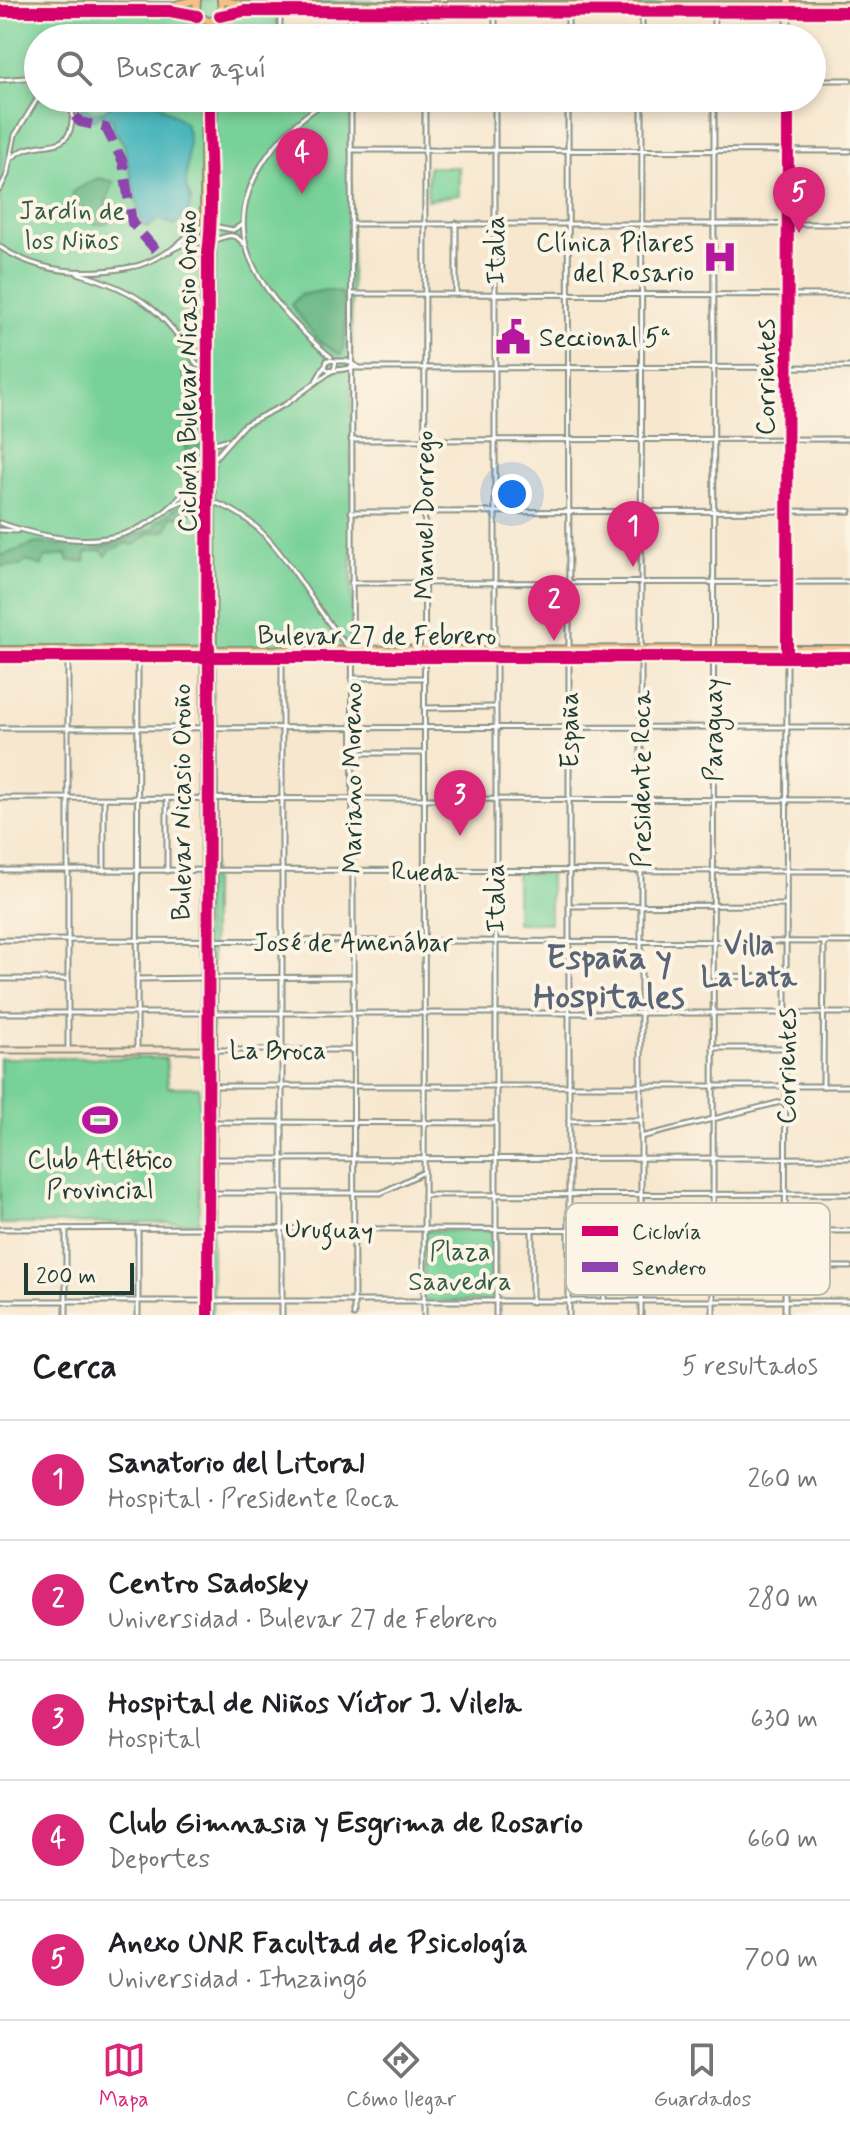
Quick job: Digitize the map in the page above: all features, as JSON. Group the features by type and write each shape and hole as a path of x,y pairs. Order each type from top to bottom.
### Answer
{"main road":[{"path":"0,4 171,6 196,0 200,24"},
{"path":"217,24 221,0 233,4 280,6 850,5"},
{"path":"0,11 64,5"},
{"path":"135,6 184,12 210,22 235,12 280,6"},
{"path":"788,6 850,12"},
{"name":"Bulevar Nicasio Oroño","path":"204,112 204,1228 208,1301 212,1315"},
{"name":"Bulevar Nicasio Oroño","path":"205,1315 213,1228 214,112"},
{"name":"Corrientes","path":"787,653 788,112"},
{"name":"Bulevar 27 de Febrero","path":"0,657 138,649 282,654 424,654 787,653 850,649"},
{"name":"Bulevar 27 de Febrero","path":"0,650 138,658 282,654"},
{"name":"Bulevar 27 de Febrero","path":"787,653 850,657"},
{"name":"La Broca","path":"0,1050 212,1050"}],"street":[{"path":"0,80 24,80"},
{"path":"826,80 850,80"},
{"path":"0,189 15,135 29,112"},
{"path":"10,160 23,150 60,141 71,129 74,112"},
{"path":"247,251 244,223 255,178 276,144 314,112"},
{"name":"Mariano Moreno","path":"351,112 354,1315"},
{"name":"Manuel Dorrego","path":"424,1315 425,112"},
{"name":"Italia","path":"495,112 496,1315"},
{"name":"España","path":"568,112 569,1203"},
{"name":"Presidente Roca","path":"641,1203 642,112"},
{"name":"Paraguay","path":"713,1203 714,112"},
{"path":"351,150 850,151"},
{"path":"167,254 203,226 233,230 244,223"},
{"path":"456,223 456,294"},
{"path":"351,224 850,224"},
{"path":"69,271 128,268 185,244 233,235 241,239 278,301 318,346 334,360 358,368 850,367"},
{"path":"0,247 31,264 69,271 122,288 156,308 177,332 197,365 203,367"},
{"path":"352,294 850,295"},
{"path":"318,346 325,364 334,370"},
{"path":"314,384 325,364 334,360"},
{"path":"334,360 334,370"},
{"path":"213,461 230,438 256,416 286,404 334,370 351,365"},
{"path":"203,446 230,438"},
{"path":"351,440 850,439"},
{"path":"172,506 203,466"},
{"path":"0,530 64,540 98,541 130,533 186,499 213,501 241,516 272,542 310,601 352,654"},
{"path":"351,512 850,511"},
{"path":"0,523 20,531"},
{"path":"351,583 850,582"},
{"path":"137,1050 138,649"},
{"path":"68,653 68,1050"},
{"name":"Corrientes","path":"785,1203 787,653"},
{"path":"282,654 282,1315"},
{"path":"351,678 424,678"},
{"path":"424,708 495,707"},
{"path":"0,728 850,727"},
{"path":"351,753 424,753"},
{"path":"0,798 850,800"},
{"path":"104,799 104,871"},
{"path":"167,799 167,871"},
{"name":"Rueda","path":"0,870 850,871"},
{"path":"569,906 786,905"},
{"name":"José de Amenábar","path":"0,940 850,942"},
{"path":"823,1086 824,942"},
{"path":"713,976 786,977"},
{"path":"213,979 352,977"},
{"path":"137,979 203,978"},
{"path":"0,979 68,979"},
{"path":"0,1013 850,1013"},
{"path":"713,1048 786,1048"},
{"name":"La Broca","path":"212,1050 353,1050"},
{"path":"204,1086 850,1086"},
{"path":"641,1137 786,1101"},
{"path":"569,1121 641,1120"},
{"path":"213,1122 496,1123"},
{"path":"204,1159 850,1158"},
{"path":"213,1193 381,1193 424,1172"},
{"path":"424,1195 850,1194"},
{"path":"138,1228 138,1315"},
{"name":"Uruguay","path":"0,1229 566,1230"},
{"path":"66,1229 66,1315"},
{"path":"532,1230 532,1302"},
{"name":"Uruguay","path":"830,1231 850,1231"},
{"path":"830,1267 850,1267"},
{"name":"España","path":"569,1295 569,1315"},
{"path":"604,1295 604,1301"},
{"name":"Presidente Roca","path":"641,1295 641,1315"},
{"name":"Paraguay","path":"713,1295 713,1315"},
{"name":"Corrientes","path":"785,1295 785,1315"},
{"path":"0,1301 850,1301"}],"green space":[{"name":"Jardín de los Niños","path":"195,0 850,5 850,12 280,12 280,24 24,24 24,112 351,112 352,650 0,650 0,4 171,6"},
{"path":"428,167 459,167 459,195 427,200"},
{"path":"98,178 114,182 106,201 108,223 94,224 79,212 72,192"},
{"path":"326,290 341,293 343,298 345,324 341,355 320,342 291,305 300,295"},
{"path":"187,372 197,394 201,421 200,448 191,472 187,469 191,461 185,450 193,431 191,391 183,373"},
{"path":"193,503 195,508 186,517 171,516 167,530 150,533 134,545 127,543 110,550 106,556 101,550 86,553 85,562 69,561 66,554 45,558 42,566 27,561 20,566 0,566 0,556 37,543 104,547 155,528 156,523 180,505"},
{"path":"204,658 212,658 212,1315 205,1315"},
{"path":"516,873 550,873 550,923 516,923"},
{"name":"Club Atlético Provincial","path":"0,1058 166,1058 168,1087 199,1087 199,1223 0,1224"},
{"name":"Plaza Saavedra","path":"496,1230 496,1302 423,1301 424,1231"}],"water":[{"path":"84,112 170,112 185,123 189,138 186,187 191,199 189,212 175,225 159,219 148,227 142,225 124,144 114,130 113,120 103,114 93,120"}],"marked path":[{"path":"75,116 80,122 106,128 123,162 132,223 162,257"}],"cycle path":[{"path":"0,11 170,11 197,16"},
{"path":"220,16 244,11 850,12"},
{"name":"Ciclovía Bulevar Nicasio Oroño","path":"207,659 209,112"},
{"path":"787,650 788,112"},
{"path":"208,1315 209,647"},
{"path":"0,657 850,657"}],"place":[{"name":"Club Gimnasia y Esgrima de Rosario","path":"302,194"},
{"name":"Anexo UNR Facultad de Psicología","path":"799,233"},
{"name":"Clínica Pilares del Rosario","path":"720,257"},
{"name":"Seccional 5ª","path":"513,337"},
{"name":"Sanatorio del Litoral","path":"633,567"},
{"name":"Centro Sadosky","path":"554,641"},
{"name":"Hospital de Niños Víctor J. Vilela","path":"460,836"},
{"name":"Club Atlético Provincial","path":"100,1120"}],"district":[{"name":"Villa La Lata","path":"749,960"},
{"name":"España y Hospitales","path":"609,976"}]}
